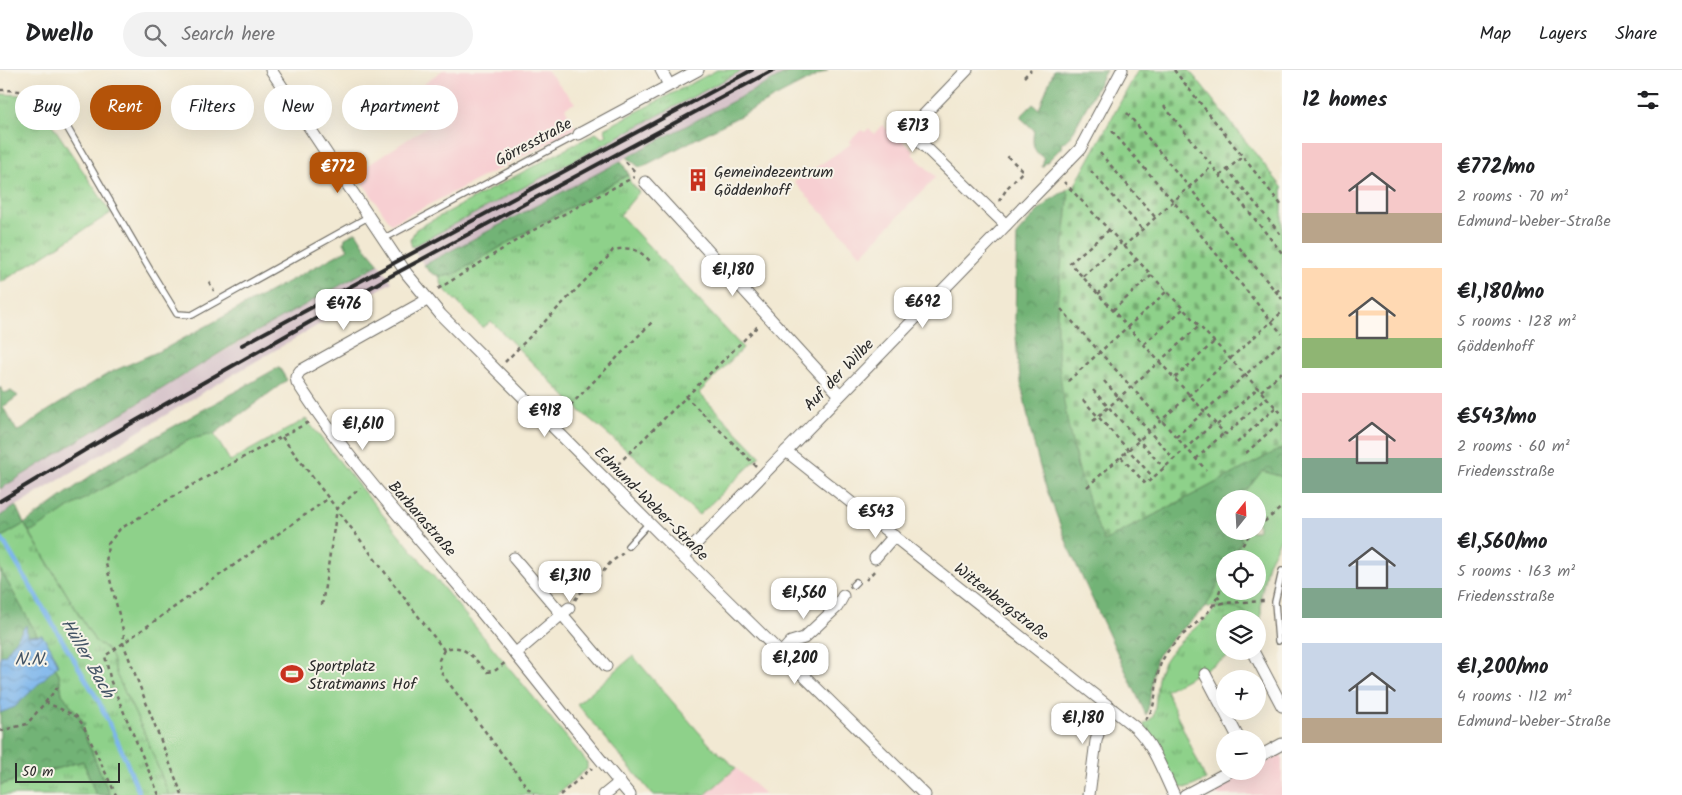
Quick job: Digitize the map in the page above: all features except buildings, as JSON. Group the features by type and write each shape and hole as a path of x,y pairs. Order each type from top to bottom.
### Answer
{"street":[{"name":"Edmund-Weber-Straße","path":"271,70 383,239 428,300 683,557 925,795"},
{"path":"661,70 669,85"},
{"name":"Görresstraße","path":"579,134 698,70"},
{"path":"967,70 917,122 914,133 915,137 1006,225"},
{"name":"Auf der Wilbe","path":"683,557 1083,144 1122,70"},
{"path":"642,178 840,395"},
{"name":"Barbarastraße","path":"428,300 300,371 296,377 297,382 319,417 369,481 516,653 630,795"},
{"name":"Wittenbergstraße","path":"786,451 1136,728 1145,736 1153,750 1174,795"},
{"path":"875,558 894,536"},
{"path":"514,558 565,611 606,666"},
{"path":"780,653 791,642 804,638 837,607 843,596"},
{"path":"516,653 565,611"},
{"path":"1258,660 1282,706"},
{"path":"1205,674 1234,730"},
{"path":"1089,795 1096,741 1101,724 1111,708"},
{"path":"1266,753 1282,744"},
{"path":"1185,795 1216,778"},
{"path":"604,795 620,782"}],"lane":[{"path":"69,130 177,314 192,315 368,216"},
{"name":"Görresstraße","path":"383,239 579,134"},
{"path":"628,546 649,522"},
{"path":"1278,641 1275,602 1280,588 1282,571"}],"path":[{"path":"1024,77 1031,70"},
{"path":"1174,70 1282,206"},
{"path":"0,90 15,90"},
{"path":"1164,106 1282,253"},
{"path":"1127,114 1282,299"},
{"path":"1112,131 1173,201 1282,334"},
{"path":"1100,153 1155,217"},
{"path":"991,212 1008,187 1023,171 1006,154"},
{"path":"1220,176 1243,156"},
{"path":"1123,247 1212,166"},
{"path":"1227,169 1282,236"},
{"path":"1091,170 1142,229"},
{"path":"1056,173 1123,247 1282,414"},
{"path":"438,289 530,232 642,178"},
{"path":"1109,230 1070,263 1224,433"},
{"path":"1082,276 1120,243"},
{"path":"497,371 613,250 628,247 641,251 650,261"},
{"path":"1098,294 1136,260"},
{"path":"1113,310 1151,276"},
{"path":"1276,292 1282,287"},
{"path":"1068,381 1166,292"},
{"path":"1061,309 1206,470"},
{"path":"1144,344 1183,309"},
{"path":"1087,487 1282,312"},
{"path":"604,478 768,316"},
{"path":"551,425 654,320"},
{"path":"1094,421 1199,326"},
{"path":"1174,378 1214,342"},
{"path":"1176,437 1282,342"},
{"path":"1260,391 1282,372"},
{"path":"1104,381 1174,459"},
{"path":"1121,457 1146,484 1258,388"},
{"path":"1094,390 1164,468"},
{"path":"685,396 764,474"},
{"path":"1196,458 1266,398"},
{"path":"1083,400 1154,477"},
{"path":"1237,443 1282,405"},
{"path":"182,795 123,643 124,634 106,564 108,544 120,529 199,481 319,417"},
{"path":"1246,453 1282,420"},
{"path":"282,437 444,650"},
{"path":"322,605 337,509 369,481"},
{"path":"159,795 112,682 105,656 329,498"},
{"path":"1266,520 1282,507"},
{"path":"565,611 628,546"},
{"path":"854,584 860,586 881,564 875,558"},
{"path":"1136,728 1148,716 1153,706 1160,664 1166,652 1208,612 1216,598"},
{"path":"1212,605 1275,602"},
{"path":"516,653 496,670 487,672 462,649 452,646 444,650 438,660 442,674 533,795"},
{"path":"0,731 27,724 58,687"},
{"path":"45,702 76,716 83,725 116,795"},
{"path":"560,795 602,760"}],"shaded area":[{"path":"443,70 547,70 575,103 565,108 576,129 391,224 356,173 422,130 458,130 458,85 424,84"},
{"path":"743,70 792,70 424,265 412,247"},
{"path":"882,125 893,135 895,133 914,152 912,154 936,177 861,255 794,182 851,144 849,142 861,130 865,132 869,128 874,134"},
{"path":"379,264 392,282 210,388 0,516 0,489 201,365 298,308"},
{"path":"1282,754 1282,795 1213,795 1211,790 1230,780 1266,780 1266,762"},
{"path":"736,768 766,795 705,795"}],"green space":[{"path":"717,70 743,70 412,247 410,240 416,229 596,133 602,138 607,135 606,128"},
{"path":"792,70 828,70 642,167 639,167 627,157"},
{"path":"1054,70 1106,70 1071,136 1062,142 1061,148 1042,167 1044,158 1035,149 1034,130 1020,117 1033,104 1039,109"},
{"path":"1138,70 1189,70 1282,187 1282,448 1104,541 1084,487 1063,398 1057,339 1057,300 1069,193 1066,190 1075,185"},
{"path":"0,94 15,95 15,130 56,130 111,213 0,283"},
{"path":"621,161 628,175 458,272 439,276 435,275 424,265"},
{"path":"628,175 630,182 639,192 620,215 743,348 699,393 760,456 699,515 635,457 579,410 491,321 483,328 443,288 439,276 458,272"},
{"path":"1066,190 1069,193 1057,311 1060,365 1066,412 1078,470 1104,541 1282,448 1282,477 1262,471 1245,490 1216,490 1216,540 1242,540 1237,550 1216,550 1216,588 1206,607 1158,655 1154,667 1146,715 1070,551 1044,482 1031,433 1018,366 1015,319 1017,234 1049,201"},
{"path":"356,232 379,264 236,343 0,489 0,387 4,393 11,391 18,396 3,407 17,431 23,429 41,415 109,373 166,348 348,249 344,243 345,238"},
{"path":"279,367 287,380 214,434 190,439 67,509 35,530 29,531 24,524 107,464"},
{"path":"306,419 587,762 587,769 556,795 169,795 144,732 117,676 112,658 107,649 95,641 29,531 35,530 67,509 191,439 214,434 230,461"},
{"path":"1262,471 1282,477 1282,536 1268,563 1266,572 1266,550 1237,550 1242,540 1266,540 1266,490 1245,490"},
{"path":"16,506 24,524 0,538 0,516"},
{"path":"24,524 95,641 107,649 112,658 117,676 144,732 169,795 110,795 81,726 85,724 62,694 59,674 0,569 0,538"},
{"path":"0,569 59,674 62,694 85,724 81,727 110,795 96,795 83,761 0,785"},
{"path":"1216,588 1216,600 1261,600 1261,610 1206,607"},
{"path":"1217,607 1240,610 1216,610 1216,660 1222,660 1166,690 1206,780 1188,788 1177,787 1157,745 1143,725 1153,717 1158,677 1164,662 1177,645"},
{"path":"633,656 710,745 736,768 705,795 653,795 577,704"},
{"path":"83,761 96,795 0,795 0,785"}],"water":[{"name":"N.N.","path":"26,625 27,636 42,635 51,648 58,665 15,707 0,713 0,656 5,655"}],"waterway":[{"name":"Hüller Bach","path":"2,539 98,700 140,795"}],"railway":[{"path":"242,345 752,70"},
{"path":"0,501 95,444 389,277 773,70"}],"place":[{"name":"Gemeindezentrum Göddenhoff","path":"698,180"},
{"name":"Sportplatz Stratmanns Hof","path":"292,674"}]}
